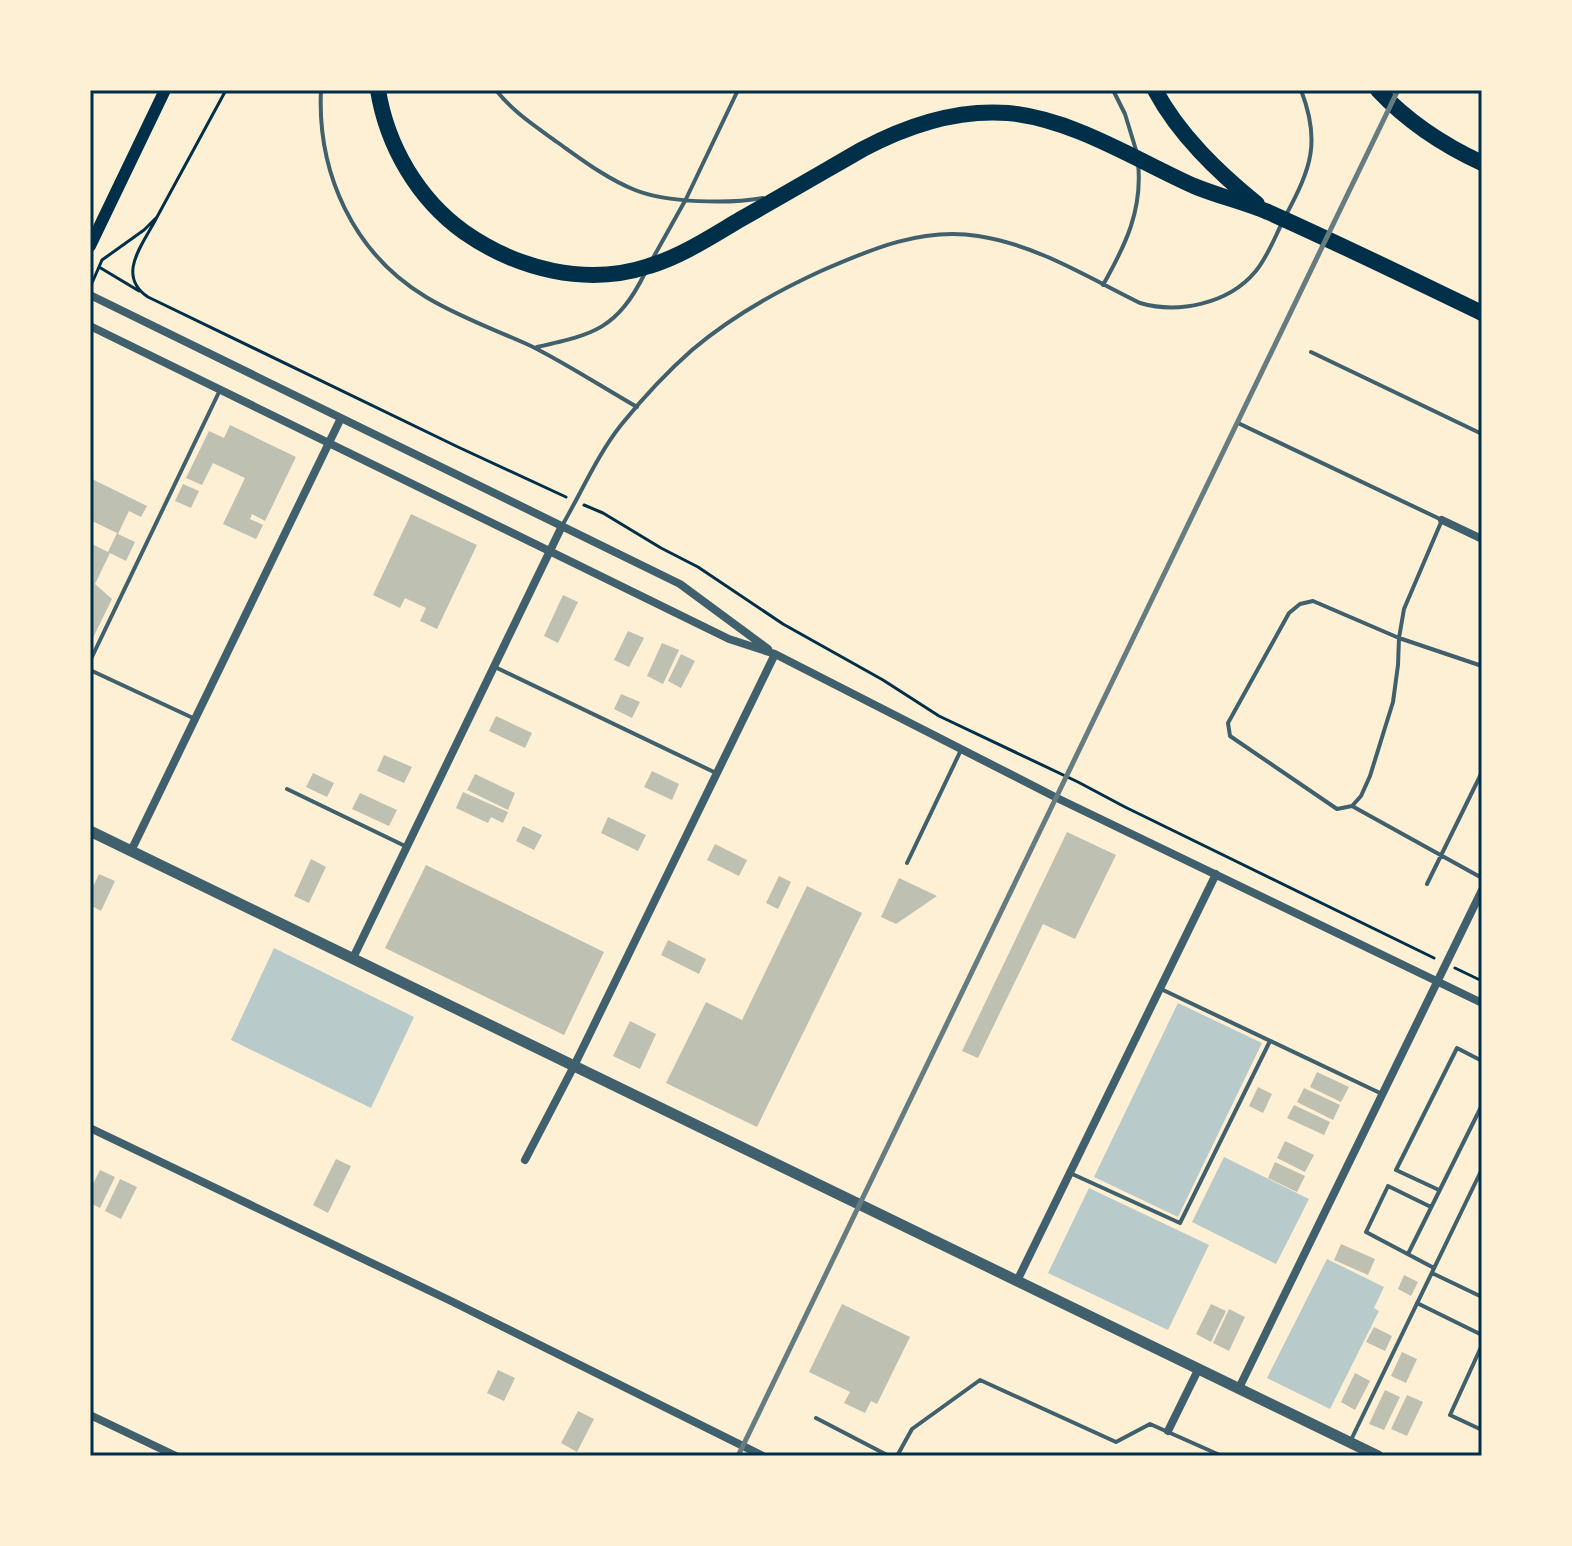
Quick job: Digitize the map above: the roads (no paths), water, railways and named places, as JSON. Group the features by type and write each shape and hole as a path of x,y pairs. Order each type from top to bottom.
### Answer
{"highway":[{"path":"378,90 388,131 411,176 432,204 466,233 513,259 562,273 595,275 648,267 689,249 893,134 923,123 972,113 1011,114 1078,131 1204,190 1265,211 1482,313"},
{"path":"1155,90 1194,145 1228,180 1265,211"},
{"path":"1378,90 1428,134 1482,163"}],"main road":[{"path":"90,246 165,90"}],"street":[{"path":"90,295 680,584 775,654 961,750 1482,1003"},
{"path":"90,326 729,639 775,654"},
{"path":"131,851 341,418"},
{"path":"1442,520 1482,539"},
{"path":"353,958 562,526"},
{"path":"525,1160 775,654"},
{"path":"90,831 1378,1456"},
{"path":"1017,1281 1216,874"},
{"path":"1239,1388 1482,890"},
{"path":"90,1128 465,1307 763,1456"},
{"path":"1168,1431 1198,1370"},
{"path":"90,1415 176,1456"}],"lane":[{"path":"321,90 320,123 331,180 357,230 376,256 427,298 534,348 637,407"},
{"path":"496,90 521,116 587,163 638,191 686,199 742,201 790,191"},
{"path":"534,348 603,326 625,307 686,199 738,90"},
{"path":"1103,285 1128,238 1139,184 1132,133 1113,90"},
{"path":"562,526 611,438 693,349 785,288 853,257 900,240 936,234 996,239 1042,253 1152,307 1190,306 1214,300 1255,272 1310,163 1311,129 1301,90"},
{"path":"1311,352 1482,434"},
{"path":"90,661 220,390"},
{"path":"1238,423 1442,520 1404,609 1399,638 1393,702 1370,776 1361,796 1352,806 1337,809 1230,736 1228,723 1289,613 1300,604 1313,601 1399,638 1482,666"},
{"path":"494,667 716,773"},
{"path":"90,670 195,719"},
{"path":"907,863 961,750"},
{"path":"1427,884 1482,772"},
{"path":"287,789 407,847"},
{"path":"1352,806 1482,878"},
{"path":"1160,988 1383,1094"},
{"path":"1070,1173 1180,1223 1270,1041"},
{"path":"1439,1190 1396,1170 1457,1048 1482,1061"},
{"path":"1408,1254 1482,1105"},
{"path":"1350,1442 1482,1169"},
{"path":"1431,1207 1388,1186 1366,1232 1482,1297"},
{"path":"1417,1303 1482,1335"},
{"path":"1481,1427 1450,1415 1482,1345"},
{"path":"897,1456 912,1429 980,1380 1116,1442 1150,1424 1222,1456"},
{"path":"816,1418 889,1456"}],"railway":[{"path":"738,1456 1398,90"}]}
